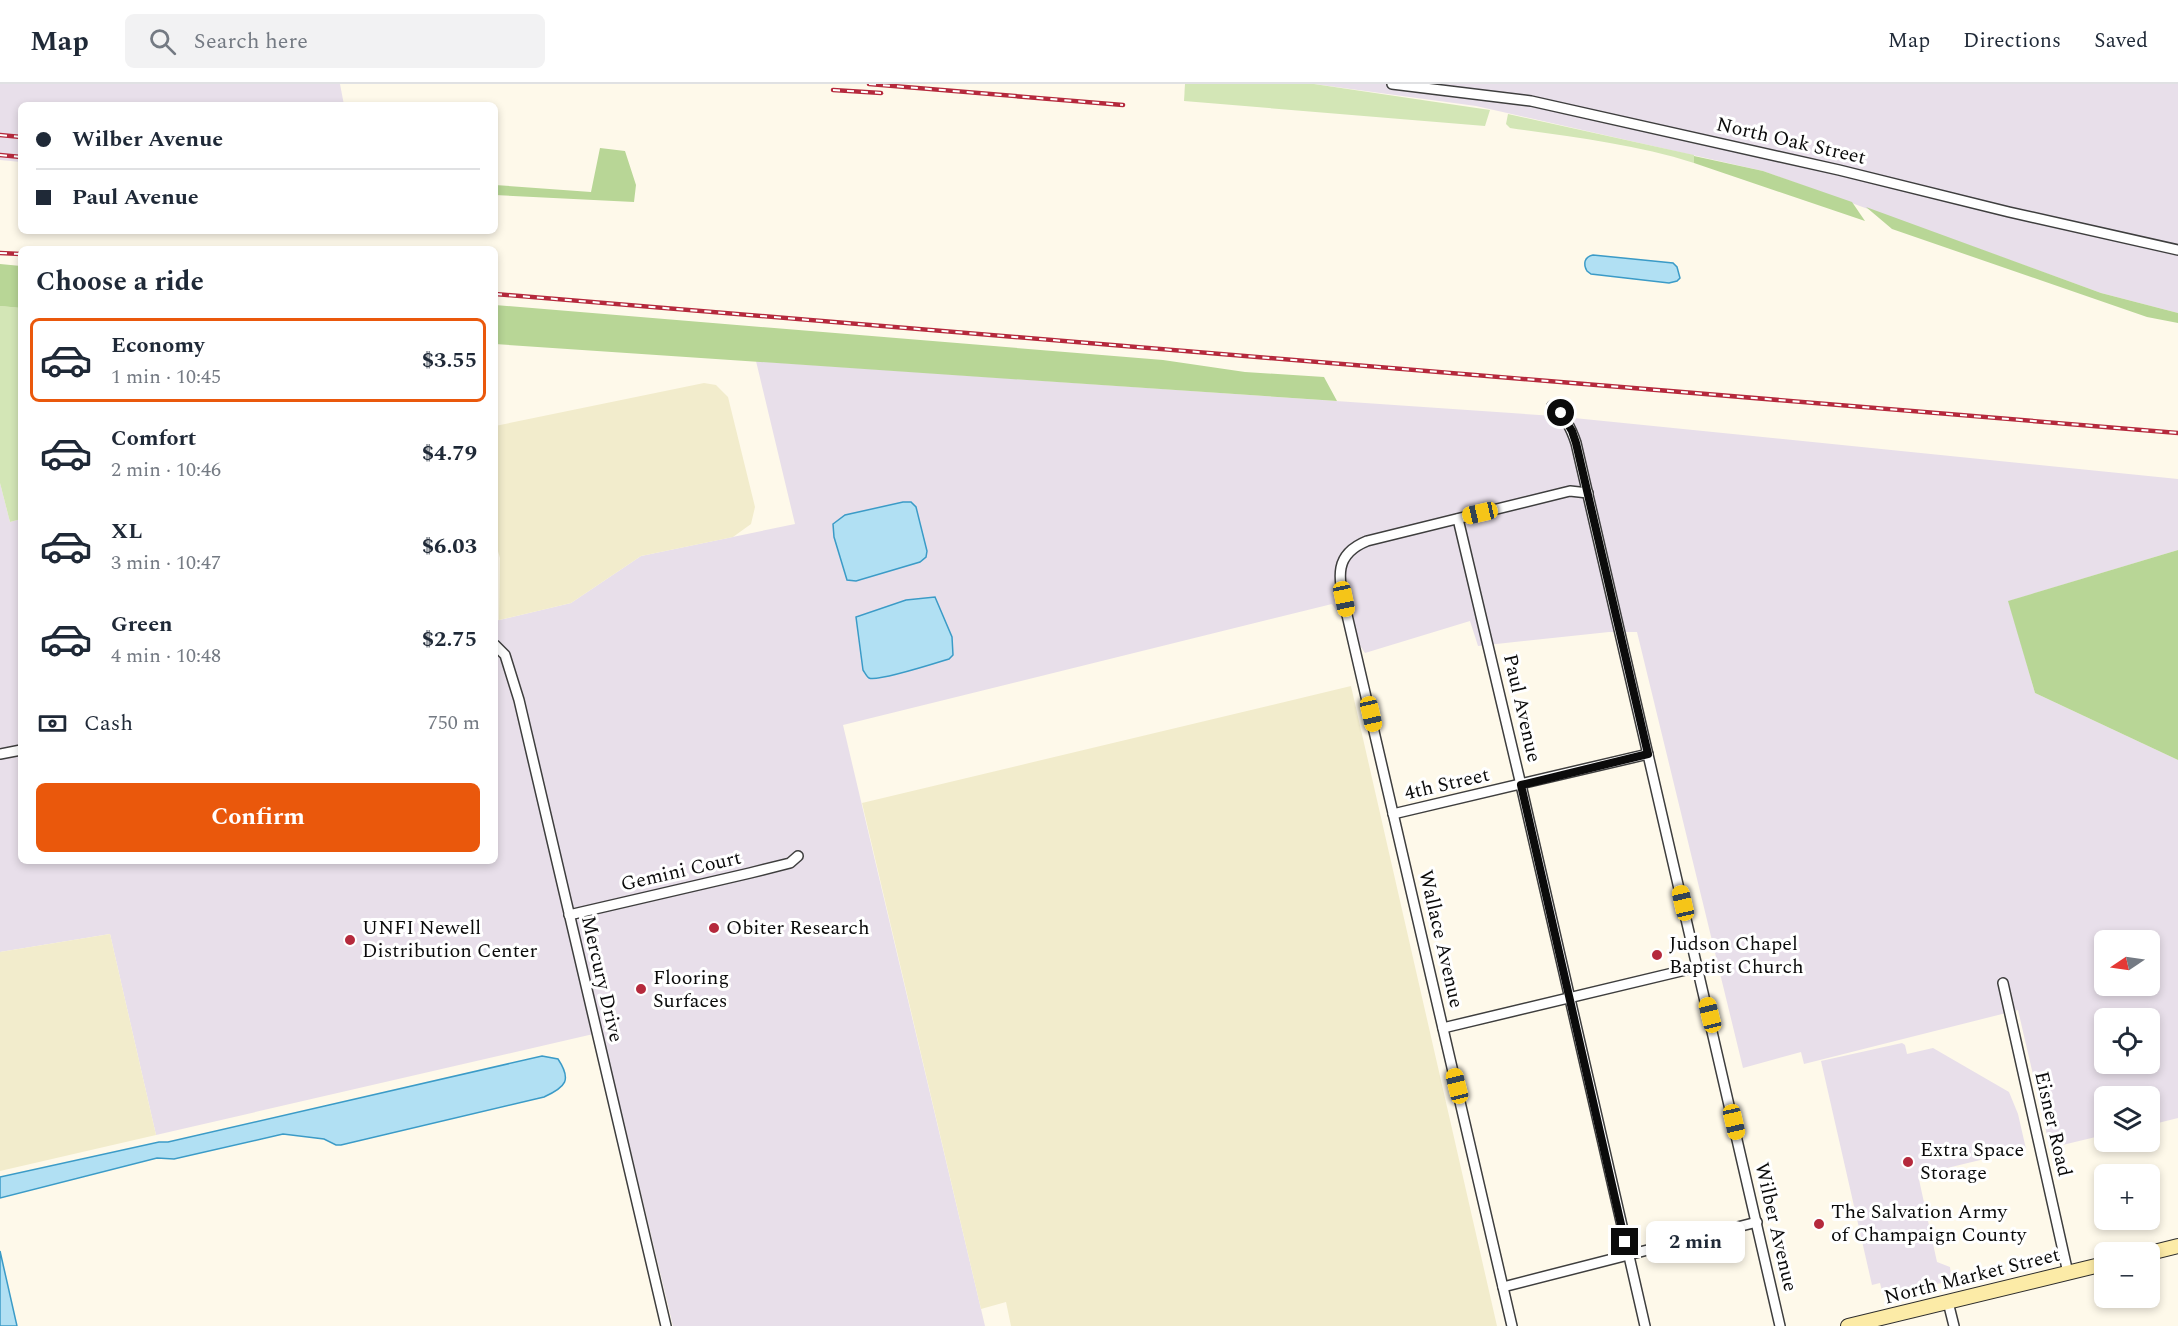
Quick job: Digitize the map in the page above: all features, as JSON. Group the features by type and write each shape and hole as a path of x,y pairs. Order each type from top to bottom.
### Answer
{"main road":[{"path":"2160,1250 2178,1246"},
{"name":"North Market Street","path":"1848,1326 2094,1266"}],"street":[{"name":"North Oak Street","path":"1392,84 1542,104 2178,250"},
{"name":"Wilber Avenue","path":"1552,406 1561,413 1572,431 1588,493 1780,1326"},
{"path":"1458,519 1570,492 1588,493"},
{"name":"Wallace Avenue","path":"1458,519 1367,541 1351,549 1343,560 1340,584 1512,1326"},
{"name":"Paul Avenue","path":"1458,519 1645,1326"},
{"name":"Mercury Drive","path":"498,648 505,655 514,680 666,1326"},
{"path":"0,754 18,751"},
{"name":"4th Street","path":"1393,814 1648,754"},
{"name":"Gemini Court","path":"569,915 790,863 798,856"},
{"path":"1443,1028 1698,967"},
{"name":"Eisner Road","path":"2003,983 2068,1273"},
{"path":"1503,1287 1757,1222"},
{"path":"1948,1302 1954,1326"}],"shaded area":[{"path":"0,84 340,84 343,102 18,102 18,162 0,160"},
{"path":"1314,84 2178,84 2178,313 2101,293 1763,171 1476,106"},
{"path":"756,361 1554,416 2178,479 2178,550 2009,601 2035,693 2178,760 2178,1118 2160,1122 2160,1086 2094,1086 2094,1137 2050,1148 2018,1010 1804,1064 1801,1052 1743,1068 1637,632 1609,632 1478,646 1470,621 1365,653 1332,604 843,725 985,1326 673,1326 602,1032 156,1135 110,934 0,952 0,483 10,522 18,520 18,864 498,864 498,620 571,603 641,556 795,524"},
{"path":"704,383 716,385 728,397 755,507 751,524 733,537 641,556 571,603 499,620 498,425"},
{"path":"1351,686 1497,1326 1011,1326 1006,1302 981,1309 862,803"},
{"path":"110,934 156,1135 0,1171 0,952"},
{"name":"Extra Space Storage","path":"1902,1043 1905,1045 1907,1054 1933,1048 2009,1092 2018,1114 2026,1149 1918,1175 1937,1262 1950,1267 1951,1276 1946,1282 1883,1295 1880,1283 1872,1285 1821,1061"}],"green space":[{"path":"1185,84 1314,84 1490,110 1485,126 1184,101"},
{"path":"1508,114 1694,155 1694,163 1626,146 1510,128 1506,124"},
{"path":"600,148 625,151 636,185 634,202 498,195 498,185 591,192"},
{"path":"1694,156 1763,171 1852,202 1865,221 1694,163"},
{"path":"1866,207 2101,293 2178,313 2178,323 2147,317 1892,229"},
{"path":"0,264 18,266 18,308 0,306"},
{"path":"498,305 1163,360 1245,372 1324,377 1337,401 498,344"},
{"path":"0,306 18,308 18,520 10,522 0,483"},
{"path":"2178,550 2178,760 2035,693 2008,601"}],"water":[{"path":"1593,255 1673,263 1677,267 1680,278 1669,283 1591,274 1587,271 1585,263 1588,257"},
{"path":"911,502 916,507 927,551 926,557 920,562 856,581 847,580 834,537 833,524 845,515"},
{"path":"935,597 952,637 953,655 949,659 907,672 883,677 868,677 863,670 856,617 906,600"},
{"path":"542,1056 558,1059 566,1078 562,1086 544,1097 341,1145 324,1139 283,1134 174,1159 157,1158 0,1198 0,1177 159,1142 168,1142"},
{"path":"0,1251 17,1326 0,1326"}],"railway":[{"path":"869,84 1123,105"},
{"path":"833,90 881,93"},
{"path":"0,135 18,137"},
{"path":"0,155 18,157"},
{"path":"0,253 18,254"},
{"path":"498,294 2178,433"}],"place":[{"name":"Obiter Research","path":"714,928"},
{"name":"UNFI Newell Distribution Center","path":"350,940"},
{"name":"Judson Chapel Baptist Church","path":"1657,955"},
{"name":"Flooring Surfaces","path":"641,989"},
{"name":"Extra Space Storage","path":"1908,1162"},
{"name":"The Salvation Army of Champaign County","path":"1819,1224"}],"route":[{"path":"1561,413 1576,443 1648,754 1521,785 1625,1242"}]}
